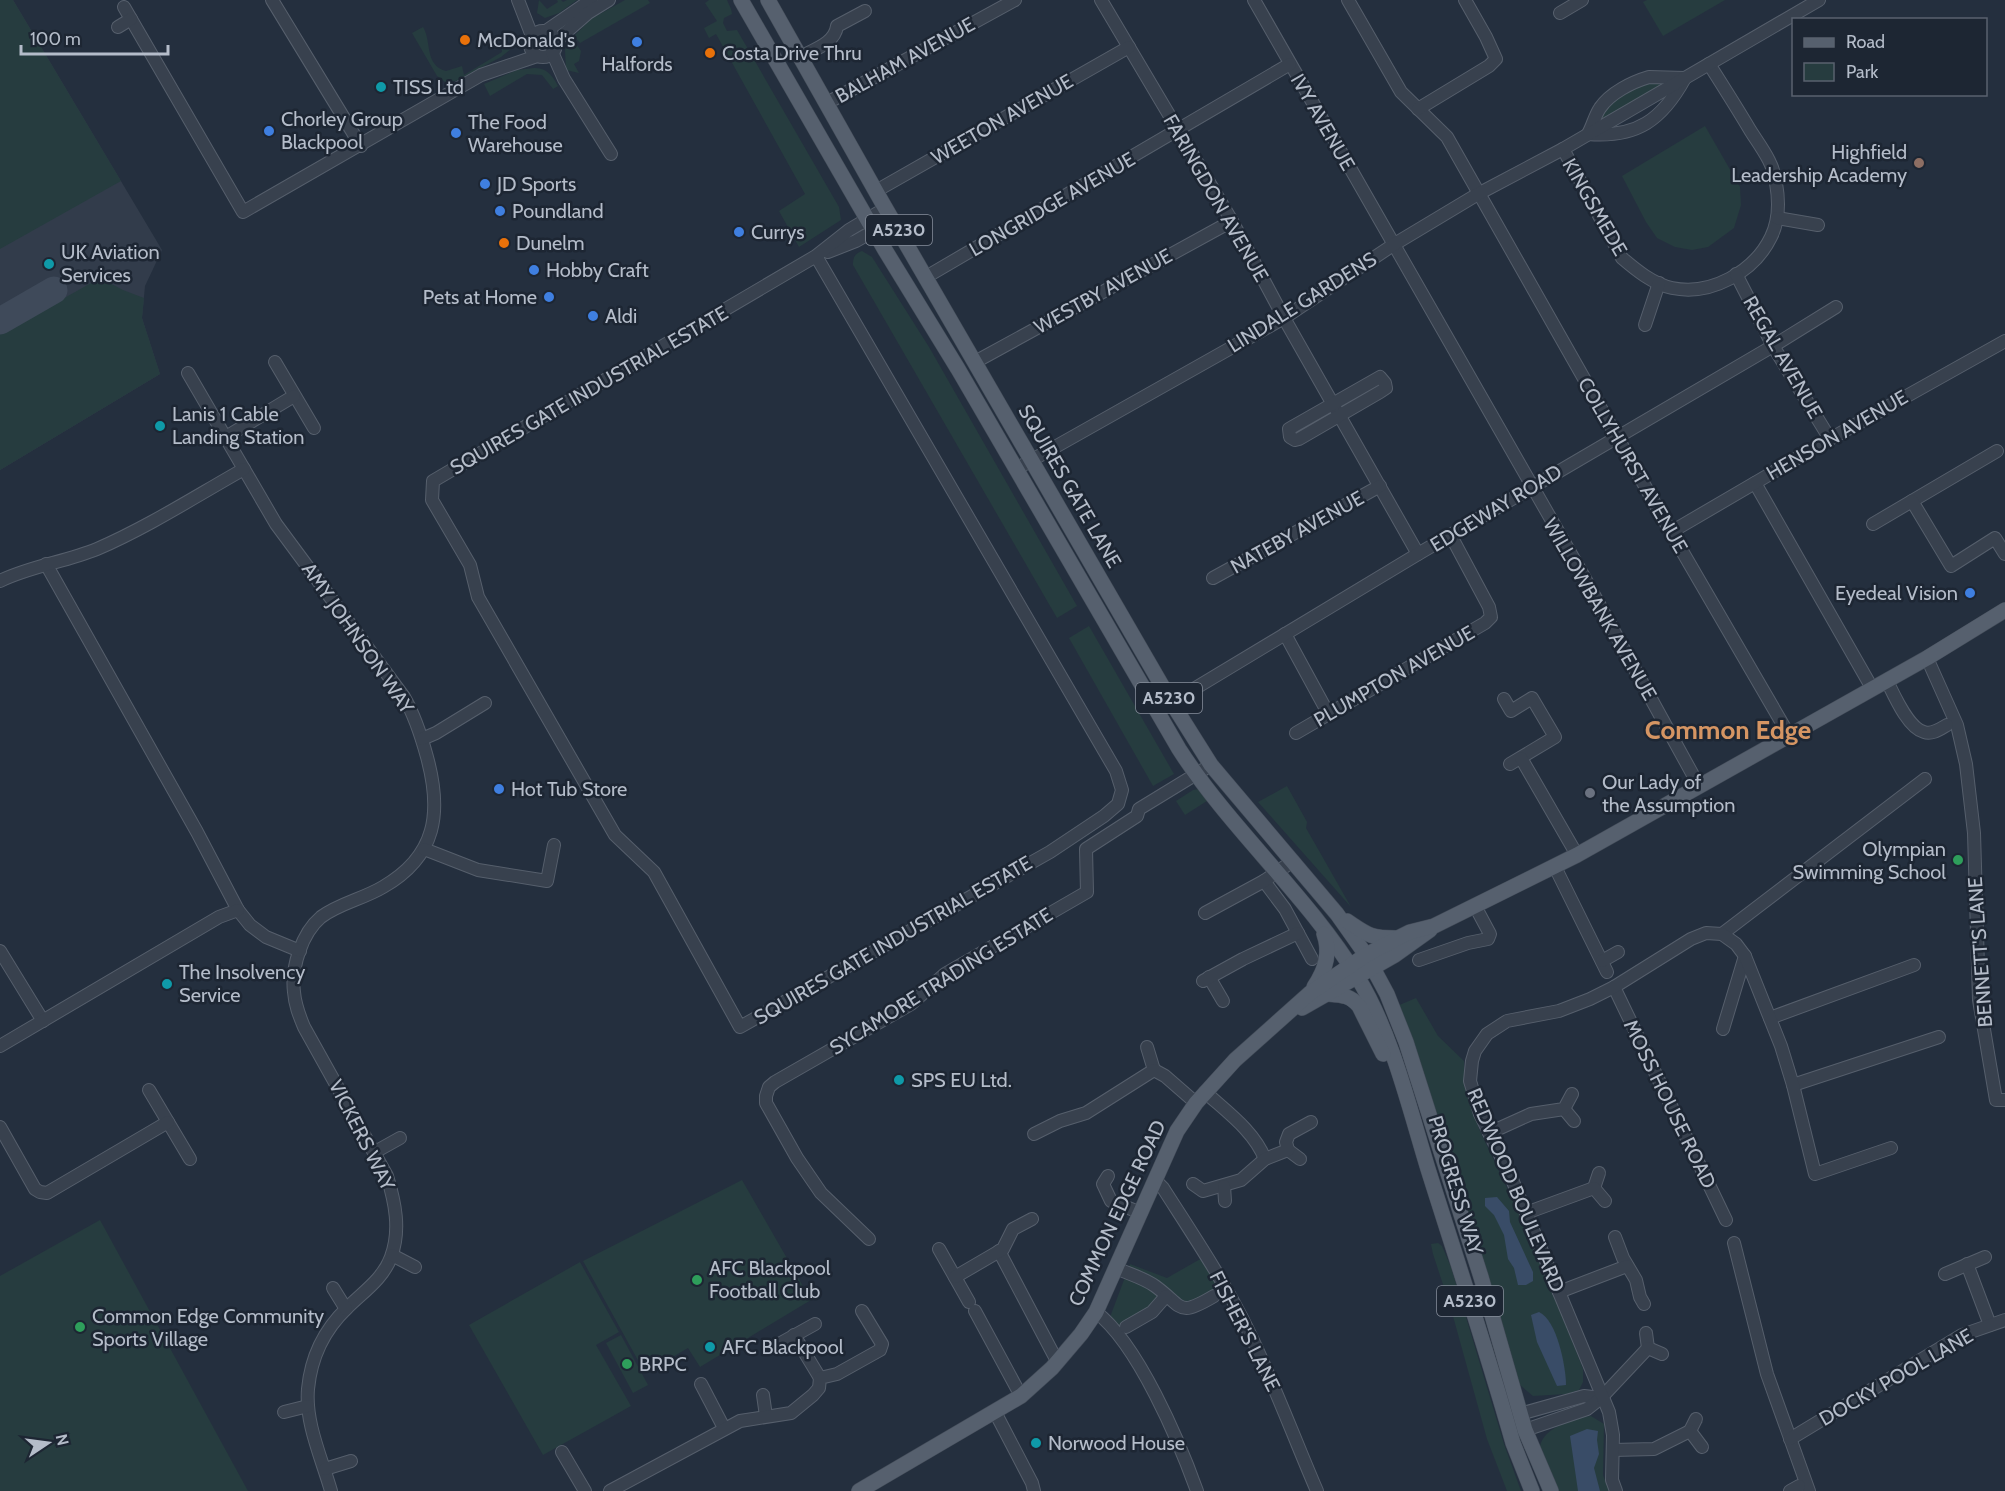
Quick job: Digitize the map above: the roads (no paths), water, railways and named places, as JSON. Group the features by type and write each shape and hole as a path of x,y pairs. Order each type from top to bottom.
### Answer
{"main road":[{"name":"SQUIRES GATE LANE","path":"741,0 814,129 1195,774 1277,871 1354,972"},
{"path":"751,0 786,61 814,129"},
{"name":"SQUIRES GATE LANE","path":"768,0 1172,703 1211,765 1337,914 1370,962"},
{"name":"COMMON EDGE ROAD","path":"1370,962 1398,938 1434,926 1555,867 1887,681 2005,610"},
{"path":"1337,914 1366,935 1398,938"},
{"path":"1310,993 1323,975 1327,948 1325,937 1317,921"},
{"name":"COMMON EDGE ROAD","path":"859,1491 1021,1396 1058,1361 1096,1312 1177,1131 1201,1098 1235,1060 1310,993 1414,942 1434,926"},
{"name":"PROGRESS WAY","path":"1370,962 1387,994 1406,1042 1481,1277 1523,1420 1551,1491"},
{"name":"COMMON EDGE ROAD","path":"1276,1023 1328,994 1354,972"},
{"name":"PROGRESS WAY","path":"1354,972 1376,1011 1400,1078 1516,1450 1532,1491"},
{"path":"1328,994 1342,995 1355,1001 1386,1062 1400,1078"},
{"path":"1504,1410 1523,1420 1519,1441 1539,1491"}],"street":[{"path":"272,0 361,146"},
{"path":"518,0 542,44 611,154"},
{"path":"542,44 591,0"},
{"path":"124,7 243,212 443,97 542,44 609,0"},
{"name":"BALHAM AVENUE","path":"827,103 1015,0"},
{"name":"FARINGDON AVENUE","path":"1101,0 1232,221 1284,318 1418,554"},
{"name":"IVY AVENUE","path":"1254,0 1393,245"},
{"name":"COLLYHURST AVENUE","path":"1348,0 1401,92 1447,137 1789,735"},
{"path":"1418,109 1489,66 1496,59 1465,0"},
{"path":"1560,13 1582,0"},
{"name":"LINDALE GARDENS","path":"1016,469 1284,318 1393,245 1478,194 1563,149 1818,0"},
{"path":"800,57 832,39 837,26 865,11"},
{"path":"118,27 131,20"},
{"name":"WEETON AVENUE","path":"876,191 1129,47"},
{"name":"LONGRIDGE AVENUE","path":"926,278 1290,64"},
{"name":"KINGSMEDE","path":"1563,149 1622,258 1637,270 1673,288 1704,289 1728,280 1754,262 1771,237 1778,208 1776,181 1770,162 1709,64"},
{"path":"1588,134 1600,108 1626,87 1648,77 1685,78"},
{"name":"LINDALE GARDENS","path":"1588,134 1611,135 1641,126 1667,106 1685,78"},
{"path":"816,256 856,241 871,225 889,214"},
{"path":"1777,218 1818,225"},
{"name":"WESTBY AVENUE","path":"975,362 1232,221"},
{"name":"WILLOWBANK AVENUE","path":"1393,245 1583,575 1700,786"},
{"name":"SQUIRES GATE INDUSTRIAL ESTATE","path":"816,256 1116,771 1122,790 1118,804 1050,852 740,1027 654,872 615,835 478,597 470,565 432,500 432,482 816,256"},
{"name":"REGAL AVENUE","path":"1736,274 1773,346 1830,439"},
{"path":"1645,325 1659,283"},
{"name":"EDGEWAY ROAD","path":"1157,712 1418,554 1836,307"},
{"name":"HENSON AVENUE","path":"1671,532 1830,439 2005,341"},
{"path":"275,362 314,428"},
{"name":"AMY JOHNSON WAY","path":"188,374 276,524 404,697 415,717 422,739 435,795 432,832 424,849 412,865 382,888 331,910 312,926 306,936"},
{"path":"1380,377 1386,388 1341,415 1299,439 1295,440 1290,437 1289,429 1380,377"},
{"path":"226,437 294,396"},
{"path":"1873,524 1997,451"},
{"path":"0,581 21,571 76,556 116,540 244,469"},
{"path":"1755,483 1872,688"},
{"name":"NATEBY AVENUE","path":"1213,578 1380,486"},
{"path":"1912,501 1951,566 1995,538 2005,554"},
{"name":"PLUMPTON AVENUE","path":"1296,732 1485,623 1491,617 1489,607 1451,536"},
{"path":"46,564 197,832 238,910 250,925 266,937 300,951"},
{"path":"1285,634 1328,714"},
{"name":"BENNETT'S LANE","path":"1927,658 1957,725 1966,764 1974,833 1979,1000 1996,1100 2005,1100"},
{"path":"1887,681 1914,727 1924,732 1932,732 1947,725"},
{"path":"1504,699 1511,711 1537,695 1555,737 1510,764"},
{"path":"422,739 436,734 485,704"},
{"path":"1521,758 1577,855"},
{"path":"1195,774 1211,765"},
{"name":"SYCAMORE TRADING ESTATE","path":"869,1239 811,1181 769,1111 766,1096 769,1088 775,1082 911,1004 945,974 1087,892 1086,849 1137,816 1139,809 1195,774"},
{"path":"1891,1148 1815,1174 1793,1085 1770,1018 1745,956 1736,944 1722,934 1925,779"},
{"path":"424,849 477,870 547,881 554,845"},
{"path":"1205,913 1293,861"},
{"path":"1555,867 1604,966 1618,952"},
{"path":"1264,880 1285,909 1312,959"},
{"path":"1419,960 1468,943 1488,939 1490,934 1475,906"},
{"path":"0,1046 219,917 238,910"},
{"path":"1223,1001 1206,979 1298,933"},
{"name":"REDWOOD BOULEVARD","path":"1616,1491 1612,1480 1611,1421 1526,1213 1489,1133 1472,1090 1470,1071 1474,1051 1487,1034 1507,1021 1571,1007 1614,987 1691,939 1706,933 1722,934"},
{"name":"VICKERS WAY","path":"306,936 300,951 293,989 296,1008 304,1027 387,1176 395,1200 397,1223 392,1255 379,1278 346,1309 325,1335 315,1353 308,1390 308,1406 331,1491"},
{"path":"0,951 43,1021"},
{"path":"1723,1029 1745,956"},
{"path":"1770,1018 1914,965"},
{"name":"MOSS HOUSE ROAD","path":"1614,987 1726,1221"},
{"path":"1793,1085 1939,1037"},
{"path":"1147,1047 1154,1070 1243,1127 1265,1159"},
{"path":"1034,1134 1060,1120 1087,1119 1154,1070"},
{"path":"149,1090 190,1159"},
{"path":"1564,1109 1572,1094"},
{"path":"1489,1133 1531,1114 1564,1109"},
{"path":"1564,1109 1574,1121"},
{"path":"0,1127 35,1189 46,1192 168,1122"},
{"path":"1300,1159 1288,1150 1286,1142 1289,1134 1311,1122"},
{"path":"375,1152 400,1138"},
{"path":"1193,1184 1203,1191 1241,1180 1265,1159 1288,1150"},
{"path":"1594,1188 1599,1173"},
{"name":"FISHER'S LANE","path":"1155,1180 1163,1188 1222,1281 1248,1330 1279,1397 1317,1491"},
{"path":"1100,1182 1111,1201 1141,1213"},
{"path":"1224,1186 1225,1201"},
{"path":"1526,1213 1594,1188"},
{"path":"1594,1188 1605,1201"},
{"path":"955,1277 999,1251 1005,1245 1013,1229 1032,1219"},
{"path":"1616,1237 1627,1266 1636,1280 1644,1304"},
{"path":"1734,1243 1766,1370 1790,1439 1799,1489"},
{"path":"939,1249 1021,1396"},
{"path":"999,1251 1058,1361"},
{"path":"392,1255 415,1267"},
{"path":"1945,1274 1985,1257"},
{"path":"1967,1264 1990,1325"},
{"path":"1559,1293 1627,1266"},
{"path":"1116,1268 1154,1285 1175,1304 1187,1309 1214,1296"},
{"path":"333,1288 346,1309"},
{"path":"1126,1327 1152,1312 1166,1296"},
{"path":"820,1378 837,1374 882,1348 862,1311"},
{"path":"1096,1312 1110,1322 1137,1362 1170,1427 1197,1491"},
{"name":"DOCKY POOL LANE","path":"1790,1439 1962,1335 2005,1320"},
{"path":"779,1344 815,1324"},
{"path":"1646,1333 1648,1348"},
{"path":"610,1491 724,1428 740,1421 791,1413 801,1406 819,1388 820,1378 794,1335"},
{"path":"1523,1420 1587,1409 1601,1398 1648,1348"},
{"path":"1648,1348 1662,1354"},
{"path":"701,1384 724,1428"},
{"path":"763,1395 766,1416"},
{"path":"1523,1420 1584,1396 1601,1398"},
{"path":"284,1412 308,1406"},
{"path":"995,1412 1034,1491"},
{"path":"1613,1450 1654,1449 1690,1431 1696,1419"},
{"path":"1690,1431 1702,1446"},
{"path":"562,1452 585,1491"},
{"path":"325,1469 351,1461"}],"water":[{"path":"1497,1197 1509,1211 1510,1222 1533,1272 1533,1281 1526,1285 1518,1285 1514,1268 1508,1259 1504,1235 1494,1215 1485,1206 1485,1198"},
{"path":"1539,1312 1551,1324 1555,1334 1562,1356 1566,1385 1557,1386 1537,1342 1531,1315"},
{"path":"1587,1429 1598,1431 1599,1454 1594,1468 1600,1491 1578,1491 1570,1436"}],"place":[{"name":"McDonald's","path":"465,40"},
{"name":"Halfords","path":"637,42"},
{"name":"Costa Drive Thru","path":"710,53"},
{"name":"TISS Ltd","path":"381,87"},
{"name":"Chorley Group Blackpool","path":"269,131"},
{"name":"The Food Warehouse","path":"456,133"},
{"name":"Highfield Leadership Academy","path":"1919,163"},
{"name":"JD Sports","path":"485,184"},
{"name":"Poundland","path":"500,211"},
{"name":"Currys","path":"739,232"},
{"name":"Dunelm","path":"504,243"},
{"name":"UK Aviation Services","path":"49,264"},
{"name":"Hobby Craft","path":"534,270"},
{"name":"Pets at Home","path":"549,297"},
{"name":"Aldi","path":"593,316"},
{"name":"Lanis 1 Cable Landing Station","path":"160,426"},
{"name":"Eyedeal Vision","path":"1970,593"},
{"name":"Hot Tub Store","path":"499,789"},
{"name":"Our Lady of the Assumption","path":"1590,793"},
{"name":"Olympian Swimming School","path":"1958,860"},
{"name":"The Insolvency Service","path":"167,984"},
{"name":"SPS EU Ltd.","path":"899,1080"},
{"name":"AFC Blackpool Football Club","path":"697,1280"},
{"name":"Common Edge Community Sports Village","path":"80,1327"},
{"name":"AFC Blackpool","path":"710,1347"},
{"name":"BRPC","path":"627,1364"},
{"name":"Norwood House","path":"1036,1443"}],"district":[{"name":"Common Edge","path":"1728,730"}]}
